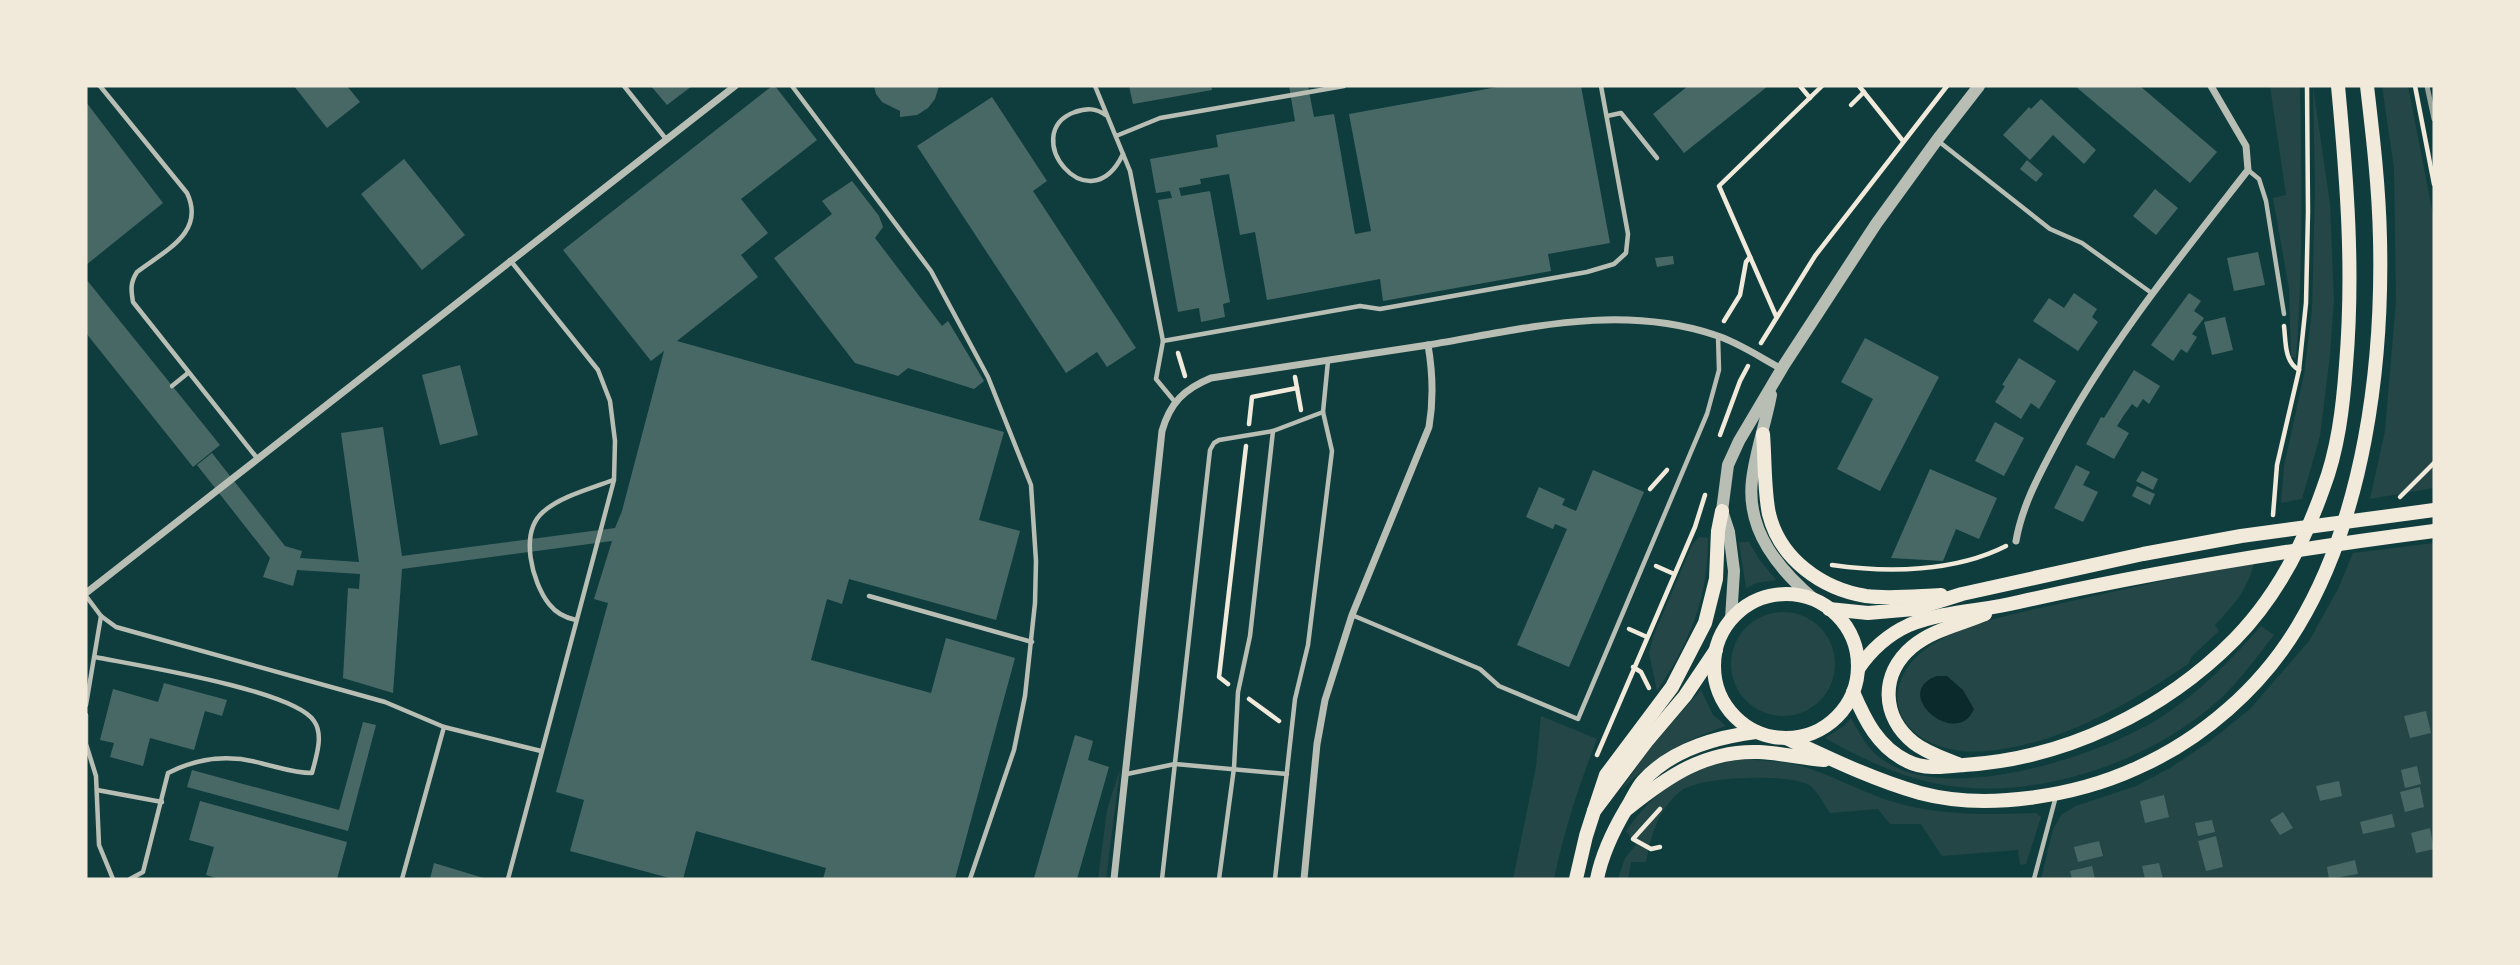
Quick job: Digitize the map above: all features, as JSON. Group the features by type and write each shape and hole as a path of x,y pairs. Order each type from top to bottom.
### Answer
{"main road":[{"path":"1853,692 1867,723 1879,741 1909,763 1929,768 2014,760 2096,733 2137,713 2177,689 2204,668 2251,620 2284,574 2305,535 2324,488 2336,446 2343,398 2351,277 2338,86"},
{"path":"1597,879 1606,848 1640,784 1670,760 1701,744 1723,737 1756,732 1788,738 1880,780 1923,793 1956,799 2012,799 2057,794 2118,777 2160,758 2209,726 2252,687 2298,626 2320,582 2356,480 2365,438 2378,333 2380,241 2377,171 2367,86"},
{"path":"1763,434 1769,514 1780,540 1802,568 1840,589 1867,596 1962,594"},
{"path":"1829,609 1888,612 1914,609 1962,594 2094,564 2242,536 2434,510"},
{"path":"1576,879 1586,836 1610,768 1672,687 1705,623 1716,579 1718,531 1722,511"},
{"path":"1858,670 1882,641 1909,625 1961,612 2231,559 2434,531"},
{"path":"1756,732 1738,720 1722,700 1714,673 1716,650 1721,634 1731,619 1753,602 1768,596 1795,595 1816,601 1829,609 1849,631 1858,670 1853,692 1843,710 1831,723 1813,733 1788,738"},
{"path":"1963,765 1929,752 1906,736 1889,706 1887,686 1896,664 1913,646 1938,632 2002,606"},
{"path":"1594,811 1685,696 1716,650"},
{"path":"1627,808 1676,772 1705,760 1739,752 1835,761"}],"street":[{"path":"86,595 735,86"},
{"path":"1731,619 1734,571 1729,532 1722,511 1728,465 1739,441 1876,224 1979,86"},
{"path":"2016,541 2019,522 2026,505 2063,430 2153,294 2248,170 2246,146 2211,86"},
{"path":"1114,879 1162,432 1166,416 1184,391 1211,378 1560,323 1611,319 1667,322 1718,335 1782,369"},
{"path":"1304,879 1317,744 1325,700 1352,615 1429,427 1434,381 1428,345"},
{"path":"1773,387 1754,465 1751,494 1758,531 1780,567 1816,601"}],"lane":[{"path":"100,86 187,193 194,213 184,236 137,272 132,279 131,290 140,313 258,459"},
{"path":"624,86 666,139"},
{"path":"792,86 931,271 988,377 1031,485 1036,561 1032,642 1014,750 970,879"},
{"path":"1095,86 1130,171 1163,341 1156,379 1175,402"},
{"path":"1116,136 1160,118 1344,86"},
{"path":"1163,341 1360,306 1380,309 1587,272 1614,264 1626,253 1628,234 1601,86"},
{"path":"1107,115 1099,110 1085,109 1070,114 1061,122 1054,141 1058,161 1066,172 1078,178 1098,179 1118,165 1123,154"},
{"path":"1607,116 1621,113 1657,158"},
{"path":"1937,140 2050,229 2082,243 2153,294"},
{"path":"2248,170 2259,179 2266,201 2284,314"},
{"path":"508,879 614,480 615,441 610,401 598,370 510,260"},
{"path":"1352,615 1480,669 1499,686 1578,719 1707,414 1719,370 1718,335"},
{"path":"1275,879 1295,699 1308,645 1332,451 1323,412 1328,360"},
{"path":"172,386 188,373"},
{"path":"1162,879 1210,450 1219,440 1272,431 1323,412"},
{"path":"1219,879 1234,768 1238,692 1250,636 1272,431"},
{"path":"576,620 565,617 549,604 534,573 529,545 531,527 543,512 562,501 614,480"},
{"path":"86,595 101,616 116,627 385,702 444,727 541,751"},
{"path":"869,596 1032,642"},
{"path":"86,705 101,616"},
{"path":"95,657 222,683 296,705 315,721 320,745 312,772 295,773 260,762 219,757 188,763 168,773 143,872 130,879"},
{"path":"86,715 86,744 96,776 99,845 113,879"},
{"path":"402,879 444,727"},
{"path":"1127,774 1175,764 1287,774"},
{"path":"97,790 162,802"},
{"path":"2034,879 2057,794"}],"path":[{"path":"1800,86 1810,98"},
{"path":"1777,317 1719,186 1822,86"},
{"path":"1859,86 1903,141"},
{"path":"1717,446 1740,381 1815,256 1947,86"},
{"path":"2273,515 2277,465 2299,370 2308,264 2307,86"},
{"path":"2415,86 2434,184"},
{"path":"1851,105 1864,92"},
{"path":"1724,321 1740,295 1744,268 1750,257"},
{"path":"2284,314 2286,352 2291,366 2299,370"},
{"path":"1178,353 1186,377"},
{"path":"2397,499 2434,463"},
{"path":"1650,489 1672,466"},
{"path":"1594,762 1695,527 1706,490"},
{"path":"1830,564 1850,567 1925,567 1966,561 1990,554 2016,541"},
{"path":"1644,561 1674,575"},
{"path":"1633,667 1641,671 1646,679 1648,693"},
{"path":"1660,847 1651,849 1633,839 1665,802"}],"shaded area":[{"path":"2270,86 2300,86 2300,290 2296,358 2291,357 2289,289 2273,198 2286,195"},
{"path":"2313,86 2330,204 2334,300 2330,355 2320,436 2302,499 2281,503 2284,466 2304,375 2312,310 2315,189"},
{"path":"2382,86 2408,86 2434,220 2434,488 2370,499 2385,431 2396,301 2394,168"},
{"path":"1699,537 1708,538 1701,600 1688,637 1657,691 1649,653 1653,637 1692,545"},
{"path":"1739,542 1749,542 1776,580 1756,583 1746,588"},
{"path":"2434,543 2434,879 2041,879 2053,829 2062,814 2076,806 2136,786 2170,768 2209,742 2250,709 2309,641 2338,589 2353,553"},
{"path":"2254,562 2244,588 2215,625 2219,631 2192,656 2188,664 2118,707 2066,732 2013,747 1971,752 1935,745 1913,731 1903,719 1898,705 1902,677 1922,652 1951,634 2017,613"},
{"path":"1783,612 1803,616 1820,627 1831,644 1835,664 1831,684 1820,701 1803,712 1783,716 1763,712 1746,701 1735,684 1731,664 1735,644 1746,627 1763,616"},
{"path":"2261,626 2274,635 2219,700 2158,743 2087,773 2012,787 1974,788 1938,784 1880,766 1825,738 1851,718 1864,741 1883,760 1911,773 1946,778 1984,777 2065,760 2136,731 2163,716 2215,674"},
{"path":"1937,676 1947,676 1963,690 1974,709 1966,720 1954,724 1942,721 1923,705 1920,694 1924,684"},
{"path":"1701,690 1713,715 1726,726 1669,751 1621,790 1649,749"},
{"path":"1541,716 1597,739 1572,808 1554,879 1513,879 1536,767"},
{"path":"1743,759 1802,766 1887,800 1924,809 1980,814 2036,813 2041,817 2026,864 2020,865 2018,850 1942,856 1921,824 1890,824 1878,809 1830,813 1810,786 1796,781 1742,778 1705,782 1681,791 1673,798 1657,823 1646,862 1631,862 1628,879 1618,879 1625,858 1636,845 1626,831 1650,802 1691,774"},
{"path":"1120,769 1106,879 1098,879 1107,810"}],"building":[{"path":"294,86 347,86 360,102 327,128"},
{"path":"651,86 692,86 667,105"},
{"path":"775,86 817,140 741,199 768,233 741,255 758,277 677,341 1004,432 979,520 1020,531 996,620 849,579 842,604 827,599 811,660 931,693 946,638 1015,658 955,879 823,879 826,868 696,831 683,879 673,879 570,851 584,800 556,792 608,603 594,599 612,541 402,569 393,693 343,678 348,588 359,589 360,574 297,570 293,586 263,577 270,558 197,465 212,453 285,546 302,551 300,558 359,562 341,433 383,427 402,556 615,528 622,511 664,351 651,361 563,250"},
{"path":"874,86 939,86 935,99 928,108 917,115 900,117 900,111 882,102"},
{"path":"1129,86 1211,86 1212,90 1133,104"},
{"path":"1289,86 1308,86 1314,117 1334,114 1355,234 1371,231 1349,114 1503,86 1581,86 1610,243 1548,254 1551,271 1383,301 1380,279 1267,300 1255,232 1240,235 1229,174 1200,179 1201,184 1179,188 1181,196 1210,191 1230,302 1223,304 1225,317 1201,322 1199,308 1178,312 1158,200 1172,198 1170,191 1156,193 1150,159 1218,147 1216,135 1295,121"},
{"path":"1688,86 1768,86 1684,153 1653,114"},
{"path":"2075,86 2140,86 2217,152 2190,183"},
{"path":"992,97 1047,181 1033,191 1136,348 1107,367 1097,352 1066,373 917,146"},
{"path":"2041,99 2096,150 2084,164 2053,135 2030,160 2003,135 2029,107 2031,109"},
{"path":"86,102 163,203 86,265"},
{"path":"404,159 465,235 422,270 361,194"},
{"path":"2027,160 2043,174 2036,182 2020,169"},
{"path":"852,181 879,216 883,227 875,238 942,326 948,321 984,381 974,389 908,368 898,376 855,363 774,258 832,214 822,201"},
{"path":"2155,189 2178,208 2156,235 2133,216"},
{"path":"2258,252 2265,285 2234,291 2227,258"},
{"path":"1673,256 1674,264 1657,267 1655,258"},
{"path":"86,279 220,445 193,467 86,333"},
{"path":"2074,293 2097,309 2092,317 2098,322 2078,351 2033,321 2049,298 2064,308"},
{"path":"2189,293 2201,301 2194,311 2204,318 2192,334 2197,337 2187,353 2181,349 2173,361 2151,345"},
{"path":"2225,317 2233,350 2212,355 2204,322"},
{"path":"1865,338 1939,377 1880,491 1837,469 1873,399 1841,382"},
{"path":"2019,358 2056,381 2039,409 2031,403 2021,419 1995,402"},
{"path":"460,365 478,435 440,445 422,375"},
{"path":"2134,370 2160,386 2149,404 2143,399 2137,408 2132,404 2117,426 2129,433 2114,459 2086,444 2101,417 2104,418"},
{"path":"1995,422 2024,438 2004,476 1975,461"},
{"path":"2076,465 2090,472 2083,485 2098,492 2083,522 2054,508"},
{"path":"1930,469 1997,498 1979,539 1956,529 1943,561 1891,558"},
{"path":"1593,470 1644,492 1569,667 1517,645 1567,529 1555,524 1553,529 1526,517 1539,487 1565,499 1562,505 1576,511"},
{"path":"2142,471 2158,479 2153,490 2136,481"},
{"path":"2137,486 2155,494 2150,505 2132,496"},
{"path":"164,683 227,700 222,716 205,711 194,750 150,738 143,766 110,757 114,743 100,740 113,689 158,702"},
{"path":"2426,711 2431,733 2410,738 2404,716"},
{"path":"363,722 376,725 348,831 187,787 192,770 339,810"},
{"path":"1075,735 1093,741 1088,760 1109,767 1077,879 1034,878"},
{"path":"2417,766 2421,784 2405,788 2401,770"},
{"path":"2339,781 2342,796 2320,801 2316,786"},
{"path":"2420,787 2424,807 2405,812 2400,792"},
{"path":"2164,795 2169,817 2145,823 2140,801"},
{"path":"200,801 347,842 337,879 220,879 206,875 214,847 189,840"},
{"path":"2283,812 2293,828 2280,835 2270,820"},
{"path":"2392,814 2395,827 2363,834 2360,822"},
{"path":"2212,820 2215,832 2198,836 2195,823"},
{"path":"2430,828 2434,849 2416,853 2411,833"},
{"path":"2216,836 2223,867 2206,871 2198,841"},
{"path":"2099,841 2103,856 2078,862 2074,847"},
{"path":"2355,860 2358,874 2329,879 2327,867"},
{"path":"434,863 487,879 430,879"},
{"path":"2159,863 2163,879 2145,879 2142,866"},
{"path":"2092,866 2095,879 2072,879 2070,871"}],"railway":[{"path":"2427,86 2434,119"}]}
